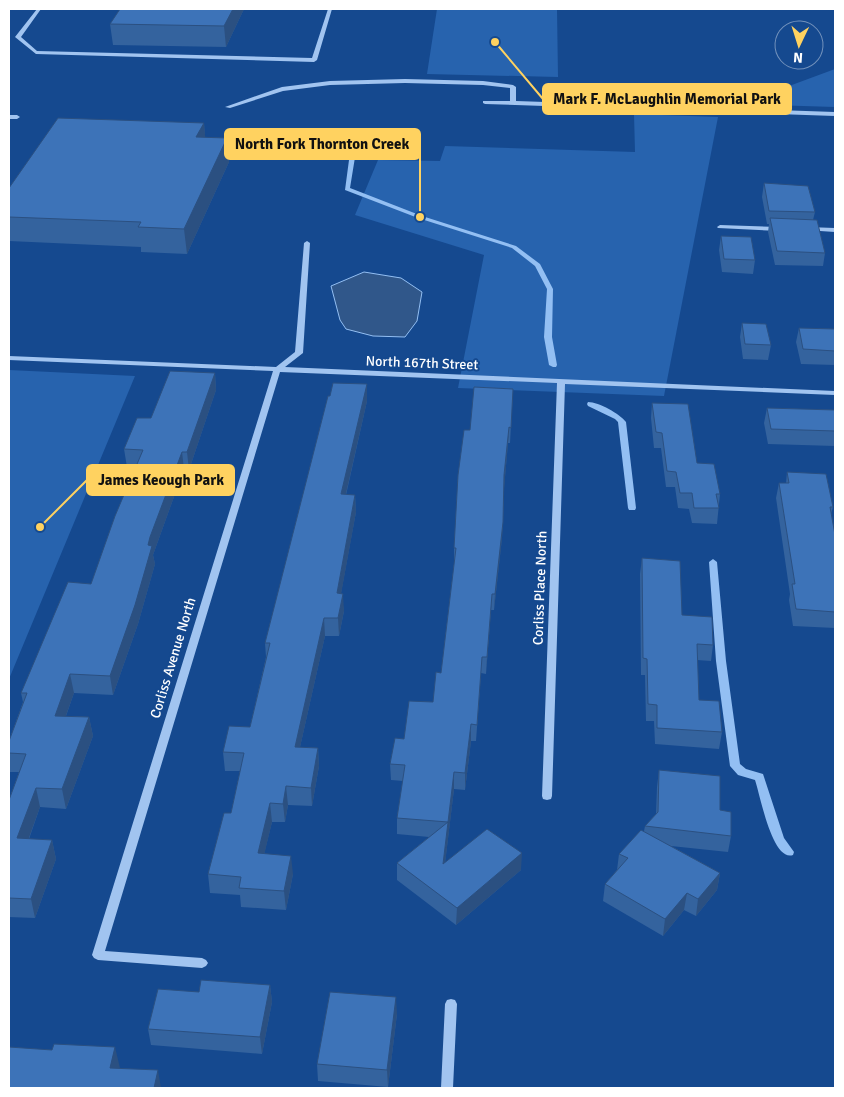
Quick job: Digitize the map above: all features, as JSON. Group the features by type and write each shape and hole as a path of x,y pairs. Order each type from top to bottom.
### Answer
{"street":[{"path":"39,9 18,37 36,52 314,60 330,9"},
{"path":"228,107 282,89 349,80 394,78 483,83 513,87 513,103"},
{"path":"485,102 835,114"},
{"path":"9,117 17,117"},
{"path":"720,227 787,229"},
{"path":"797,229 835,230"},
{"path":"277,370 299,353 307,243"},
{"name":"North 167th Street","path":"9,358 835,394"},
{"name":"Corliss Avenue North","path":"98,955 277,370"},
{"name":"Corliss Place North","path":"547,796 562,381"},
{"path":"98,955 202,963"},
{"path":"447,1088 451,1004"}],"shaded area":[{"path":"437,9 557,9 558,77 427,74"},
{"path":"835,69 835,107 740,104"},
{"path":"634,114 718,117 664,396 458,388 484,255 355,215 378,160 440,161 445,146 635,152"},
{"path":"364,272 401,278 422,292 417,321 405,337 373,336 346,329 340,320 331,286"},
{"path":"9,370 135,376 9,679"}],"building":[{"path":"120,9 233,9 224,26 110,24"},
{"path":"58,118 204,123 196,137 227,138 184,229 138,227 141,222 9,217 9,188"},
{"path":"764,183 808,186 815,212 769,211"},
{"path":"770,218 817,220 825,253 777,251"},
{"path":"721,236 751,237 755,260 724,259"},
{"path":"742,323 766,324 771,345 745,344"},
{"path":"799,328 835,329 835,351 803,349"},
{"path":"170,371 215,373 187,452 182,452 150,537 148,545 152,546 135,605 110,676 70,674 55,716 89,717 62,789 36,788 17,838 52,840 31,899 9,898 9,800 26,754 9,753 9,741 27,693 21,693 68,582 91,584 115,516 143,450 124,449 137,418 151,418"},
{"path":"333,383 367,384 341,494 355,495 337,593 343,594 338,618 324,618 295,747 318,748 311,788 286,786 283,804 270,803 258,853 291,856 284,891 239,888 241,877 208,874 224,813 231,813 244,753 223,752 229,726 250,727 270,643 265,643 328,396 330,396"},
{"path":"474,387 513,389 511,428 509,427 504,475 503,522 495,594 492,594 487,657 482,657 477,725 471,724 465,773 454,772 443,864 487,829 522,853 457,908 397,863 448,822 397,818 405,765 390,764 395,738 404,739 409,701 433,702 436,672 441,673 456,548 454,548 458,475 464,430 470,430"},
{"path":"652,403 688,404 697,463 714,464 720,494 716,494 719,508 694,508 692,493 680,493 676,472 667,471 662,433 656,432"},
{"path":"767,408 835,410 835,431 771,429"},
{"path":"787,472 826,474 833,507 830,507 835,535 835,612 796,609 792,584 795,584 779,483 789,483"},
{"path":"642,558 680,561 682,615 712,617 713,645 697,644 699,700 719,701 722,732 657,728 657,705 648,704 647,659 643,658"},
{"path":"659,770 720,776 720,810 731,812 731,836 645,826 658,812"},
{"path":"641,830 720,873 698,899 687,893 665,919 605,884 628,858 619,854"},
{"path":"201,980 270,985 260,1037 148,1029 158,989 199,992"},
{"path":"330,992 396,997 387,1070 317,1064"},
{"path":"54,1044 115,1047 110,1068 158,1070 154,1088 9,1088 9,1047 52,1050"}],"waterway":[{"path":"348,133 354,145 347,189 420,217 514,247 538,265 550,289 548,337 553,365"},
{"path":"591,404 618,417 622,422 632,508"},
{"path":"713,562 721,661 735,766 742,772 759,777 775,829 783,847 789,852"}],"place":[{"name":"Mark F. McLaughlin Memorial Park","path":"495,42"},
{"name":"North Fork Thornton Creek","path":"420,217"},
{"name":"James Keough Park","path":"40,527"}]}
